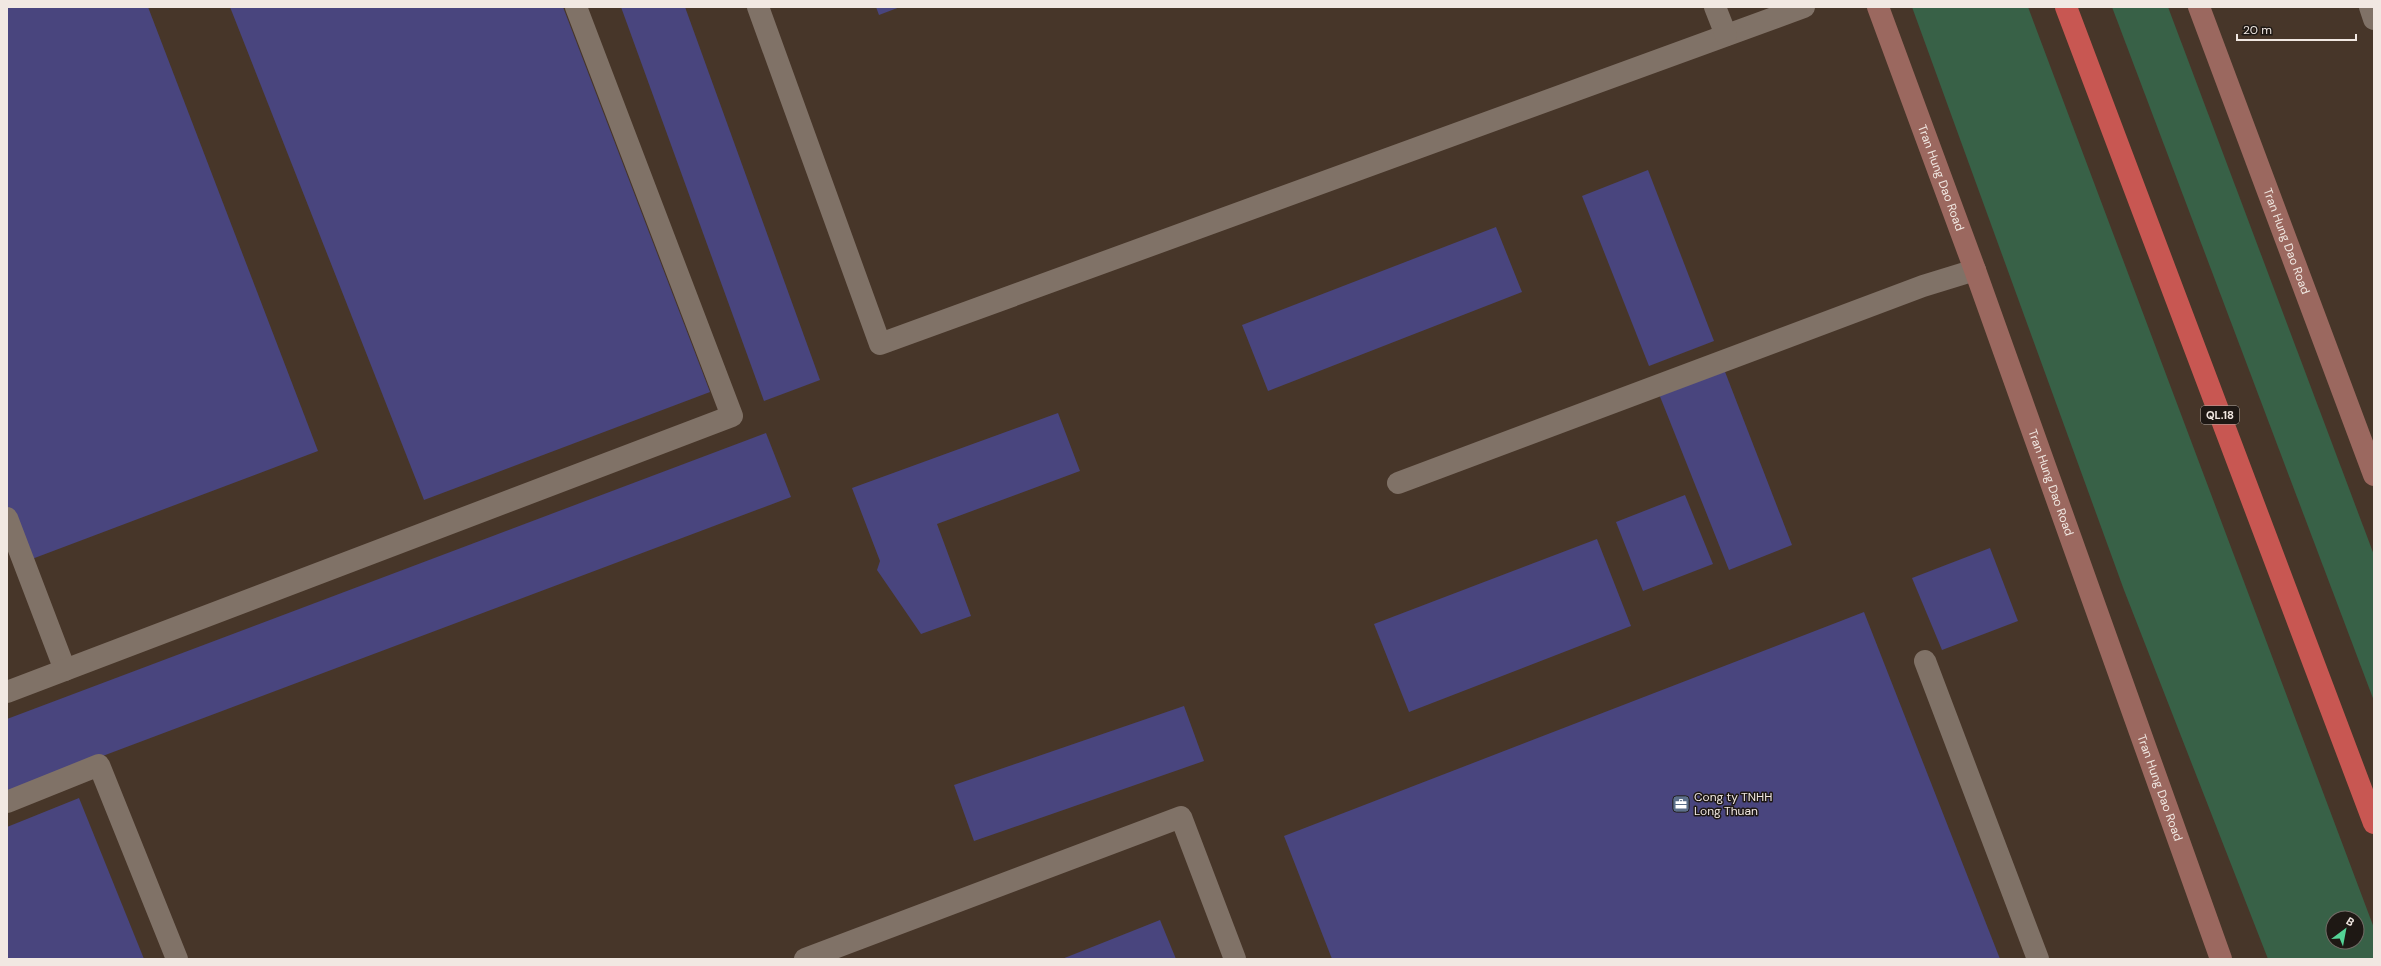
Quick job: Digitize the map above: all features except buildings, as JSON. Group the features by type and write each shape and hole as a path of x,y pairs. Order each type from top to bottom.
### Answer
{"highway":[{"name":"QL.18","path":"2066,7 2374,823"}],"main road":[{"name":"Tran Hung Dao Road","path":"1878,7 1975,270 2221,959"},
{"name":"Tran Hung Dao Road","path":"2199,7 2374,475"}],"lane":[{"path":"7,692 732,416 576,7"},
{"path":"758,7 880,344 1804,7"},
{"path":"1715,7 1726,35"},
{"path":"2370,7 2374,19"},
{"path":"1398,483 1923,286 1975,270"},
{"path":"7,518 65,670"},
{"path":"1925,661 2038,959"},
{"path":"7,802 99,765 178,959"},
{"path":"819,957 1181,817 1235,959"}],"shaded area":[{"path":"7,7 2374,7 2374,959 7,959"}],"green space":[{"path":"1912,7 2028,7 2374,928 2374,959 2268,959 2124,590"},
{"path":"2112,7 2168,7 2374,555 2374,701"}],"place":[{"name":"Cong ty TNHH Long Thuan","path":"1681,804"}]}
